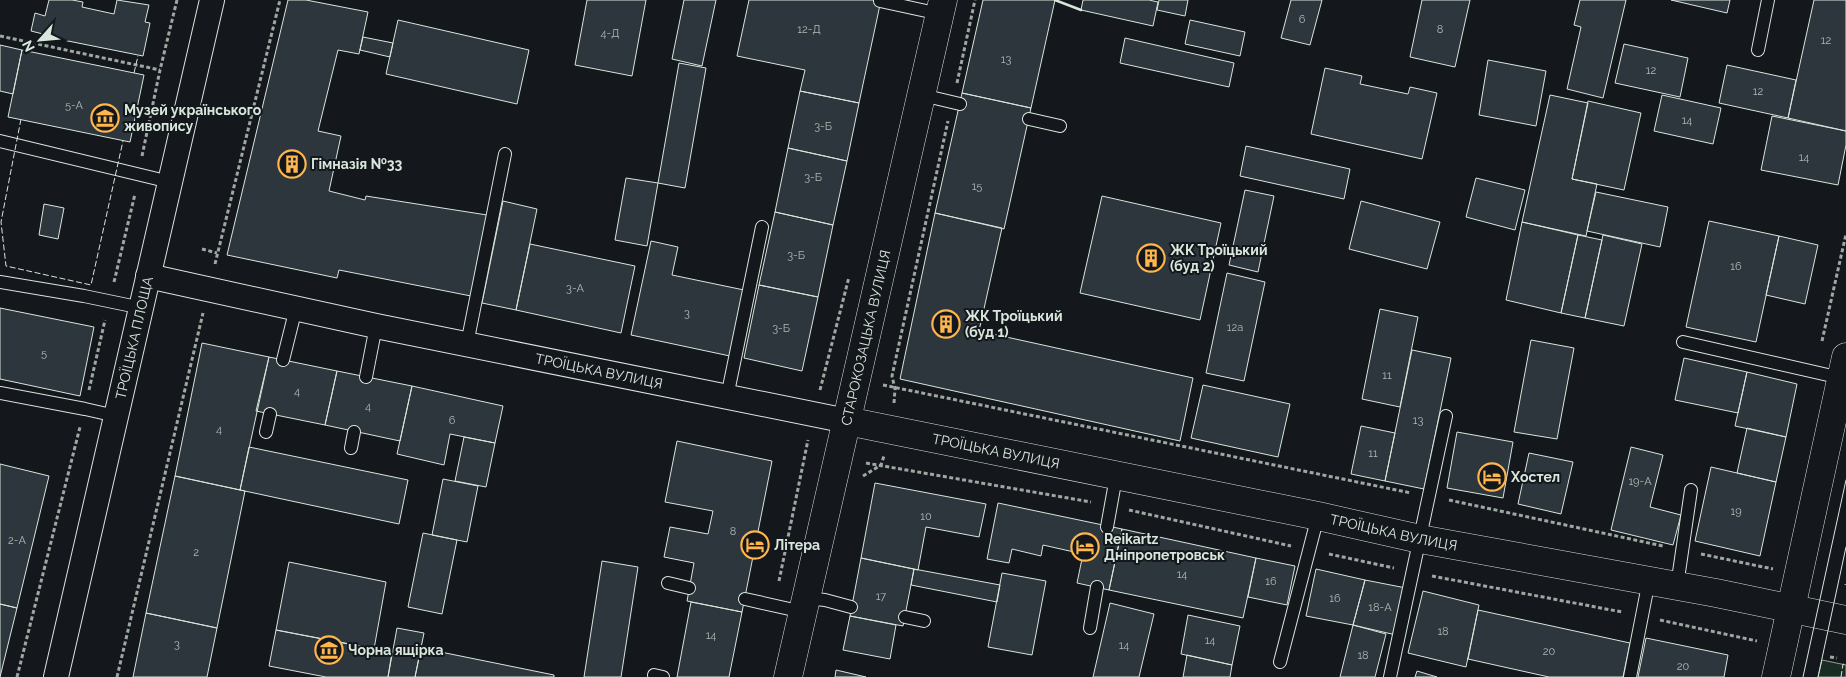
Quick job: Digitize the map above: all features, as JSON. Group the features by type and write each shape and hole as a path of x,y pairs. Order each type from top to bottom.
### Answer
{"street":[{"name":"ТРОЇЦЬКА ПЛОЩА","path":"56,677 212,0"},
{"name":"СТАРОКОЗАЦЬКА ВУЛИЦЯ","path":"788,677 942,7"},
{"name":"ТРОЇЦЬКА ВУЛИЦЯ","path":"148,276 376,326 847,422 1420,538 1649,580 1846,620"},
{"path":"1776,677 1791,608 1834,369"}],"lane":[{"path":"1758,50 1768,0"},
{"path":"880,1 942,7"},
{"path":"922,95 956,103"},
{"path":"1029,119 1060,126"},
{"path":"0,141 170,182"},
{"path":"467,344 505,154"},
{"path":"727,397 762,227"},
{"path":"0,282 142,308"},
{"path":"283,360 296,308"},
{"path":"366,377 376,326"},
{"path":"1683,342 1834,369"},
{"path":"0,393 85,408 116,416"},
{"path":"266,432 270,414"},
{"path":"1390,677 1446,416"},
{"path":"351,448 354,432"},
{"path":"1107,527 1116,476"},
{"path":"1677,586 1691,490"},
{"path":"1280,662 1318,516"},
{"path":"1630,677 1649,580"},
{"path":"668,583 689,588"},
{"path":"1090,628 1097,587"},
{"path":"745,599 774,605 805,605 825,600 852,607"},
{"path":"905,617 924,621"}],"path":[{"path":"17,677 85,408 177,0"},
{"path":"214,264 280,0"},
{"path":"975,0 956,103 892,376 895,389 1429,496 1682,551 1776,569"},
{"path":"0,36 160,70"},
{"path":"1834,369 1846,234"},
{"path":"202,249 217,253"},
{"path":"117,677 204,309"},
{"path":"774,605 807,449"},
{"path":"1830,657 1837,658"}],"green space":[{"path":"1822,660 1846,665 1846,677 1818,677"}],"building":[{"path":"49,0 83,2 82,7 114,14 117,0 149,5 145,22 150,23 143,56 43,36 43,34 31,31 35,13 45,16"},
{"name":"Гімназія №33","path":"288,0 306,0 368,12 359,54 338,50 318,131 341,136 329,191 365,200 366,196 487,215 471,296 339,270 337,278 227,255"},
{"path":"587,0 646,0 632,76 575,65"},
{"path":"684,0 716,0 702,66 672,59"},
{"path":"749,0 881,0 859,103 800,91 805,70 737,56"},
{"path":"983,0 1055,0 1031,108 962,93"},
{"path":"1083,0 1149,0 1158,2 1153,26 1081,10"},
{"path":"1159,0 1188,0 1185,16 1157,10"},
{"path":"1291,0 1322,0 1310,45 1281,38"},
{"path":"1422,0 1470,0 1455,67 1410,57"},
{"path":"1580,0 1626,0 1603,98 1567,89 1581,27 1574,25"},
{"path":"1671,0 1730,0 1727,13"},
{"path":"1814,0 1846,0 1846,131 1788,118"},
{"path":"398,20 529,50 517,104 386,74"},
{"path":"1190,20 1245,32 1240,56 1185,44"},
{"path":"363,37 393,43 390,57 360,50"},
{"path":"1125,38 1234,63 1229,87 1120,63"},
{"path":"1624,44 1688,58 1680,97 1615,83"},
{"path":"0,45 22,50 13,94 0,91"},
{"path":"22,50 144,75 130,142 8,117"},
{"path":"1488,60 1546,71 1536,126 1479,115"},
{"path":"679,63 706,68 685,188 658,183"},
{"path":"1727,65 1796,80 1788,118 1719,103"},
{"path":"1325,68 1362,76 1360,84 1408,94 1410,87 1437,93 1422,159 1311,134"},
{"path":"800,91 859,103 847,161 788,148"},
{"path":"962,93 1031,108 1004,229 935,213"},
{"path":"1550,95 1588,103 1572,179 1597,184 1586,236 1522,222"},
{"path":"1662,95 1721,108 1713,144 1654,131"},
{"path":"1588,101 1641,113 1624,190 1572,179"},
{"path":"1772,116 1846,131 1846,145 1838,185 1761,170"},
{"path":"1246,146 1350,169 1344,199 1240,176"},
{"path":"788,148 847,161 833,225 775,212"},
{"path":"626,178 658,183 647,246 615,240"},
{"path":"1476,178 1525,190 1515,230 1466,217"},
{"path":"1245,190 1274,196 1258,272 1229,265"},
{"path":"1596,192 1668,207 1660,247 1587,231"},
{"name":"ЖК Троїцький (буд 2)","path":"1102,196 1221,223 1200,320 1080,293"},
{"path":"503,201 537,209 516,310 482,303"},
{"path":"1361,201 1440,222 1427,269 1349,249"},
{"path":"44,204 64,208 58,239 39,235"},
{"path":"775,212 833,225 818,297 759,285"},
{"name":"ЖК Троїцький (буд 1)","path":"935,213 1002,228 979,331 1193,378 1180,441 900,379"},
{"path":"1709,221 1779,236 1756,342 1686,327"},
{"path":"1522,222 1578,235 1561,313 1506,300"},
{"path":"1578,235 1602,240 1585,318 1561,313"},
{"path":"1603,235 1642,244 1624,326 1585,318"},
{"path":"1779,236 1818,245 1805,304 1766,295"},
{"path":"651,241 678,247 672,275 744,290 730,356 631,335"},
{"path":"530,244 635,266 621,333 516,310"},
{"path":"1227,273 1265,282 1244,381 1206,373"},
{"path":"759,285 818,297 802,371 744,358"},
{"path":"0,308 94,327 80,396 0,379"},
{"path":"1380,309 1418,317 1400,407 1362,399"},
{"path":"1531,340 1574,348 1557,439 1514,432"},
{"path":"202,343 269,357 240,490 175,476"},
{"path":"1412,350 1451,358 1424,489 1385,481"},
{"path":"269,357 337,371 325,425 256,411"},
{"path":"1684,358 1747,372 1738,413 1675,400"},
{"path":"337,371 412,386 400,441 325,425"},
{"path":"1747,372 1797,384 1786,437 1735,426"},
{"path":"1203,385 1290,404 1278,457 1191,438"},
{"path":"412,386 503,406 495,443 450,434 444,465 397,454"},
{"path":"1361,426 1395,433 1385,481 1351,474"},
{"path":"1747,428 1786,437 1776,482 1737,473"},
{"path":"1457,432 1513,442 1503,498 1447,488"},
{"path":"464,437 495,443 486,487 455,481"},
{"path":"677,441 772,461 742,612 687,601 694,563 664,557 670,527 708,534 713,511 665,502"},
{"path":"249,447 408,480 399,524 240,490"},
{"path":"1631,447 1663,455 1650,507 1681,515 1673,545 1611,530"},
{"path":"1529,453 1573,462 1561,514 1518,504"},
{"path":"0,464 49,476 17,608 0,604"},
{"path":"1711,467 1776,482 1760,556 1695,541"},
{"path":"175,476 245,491 217,628 146,613"},
{"path":"443,479 478,486 467,542 432,535"},
{"path":"875,483 986,504 979,537 926,527 918,570 861,558"},
{"name":"Reikartz Дніпропетровськ","path":"998,503 1122,529 1109,590 1077,583 1083,554 1043,545 1041,556 1012,549 1009,563 987,559"},
{"path":"1122,529 1256,558 1243,618 1109,590"},
{"path":"423,533 457,540 442,614 408,607"},
{"path":"861,558 914,569 903,626 850,616"},
{"path":"1256,558 1295,566 1287,605 1248,597"},
{"path":"602,561 638,567 621,677 584,677"},
{"path":"289,562 386,582 374,649 276,630"},
{"path":"914,569 1000,585 997,602 911,585"},
{"path":"1316,569 1365,580 1353,625 1306,616"},
{"path":"1002,573 1046,581 1032,655 988,647"},
{"path":"1365,580 1406,588 1396,635 1353,625"},
{"path":"1423,591 1479,605 1466,667 1408,653"},
{"path":"691,602 742,612 729,677 677,677"},
{"path":"1110,603 1154,614 1139,677 1093,677"},
{"path":"0,604 17,608 0,677"},
{"path":"1478,610 1630,643 1623,677 1549,677 1468,659"},
{"path":"146,613 217,628 207,677 133,677"},
{"path":"1188,615 1240,626 1232,665 1181,654"},
{"path":"850,616 896,625 890,659 843,650"},
{"path":"1353,625 1386,634 1375,677 1340,677"},
{"path":"397,628 424,633 415,677 388,677"},
{"path":"276,630 392,652 388,677 326,677 269,666"},
{"path":"1646,638 1728,655 1724,677 1638,677"},
{"path":"421,648 554,675 554,677 415,677"},
{"path":"1187,655 1232,665 1230,677 1183,677"},
{"path":"836,670 866,677 835,677"},
{"path":"1417,671 1437,677 1415,677"}],"tram line":[{"path":"1803,677 1846,480"},
{"path":"1818,677 1846,547"}],"fence":[{"path":"134,73 138,56"},
{"path":"21,119 1,222 6,266 91,285 123,141"},
{"path":"1841,677 1843,664 1846,665"}],"wall":[{"path":"1055,0 1081,10"}],"place":[{"name":"Музей українського живопису","path":"105,118"},
{"name":"Гімназія №33","path":"292,164"},
{"name":"ЖК Троїцький (буд 2)","path":"1151,258"},
{"name":"ЖК Троїцький (буд 1)","path":"946,324"},
{"name":"Хостел","path":"1492,477"},
{"name":"Літера","path":"755,545"},
{"name":"Reikartz Дніпропетровськ","path":"1085,547"},
{"name":"Чорна ящірка","path":"329,650"}]}
